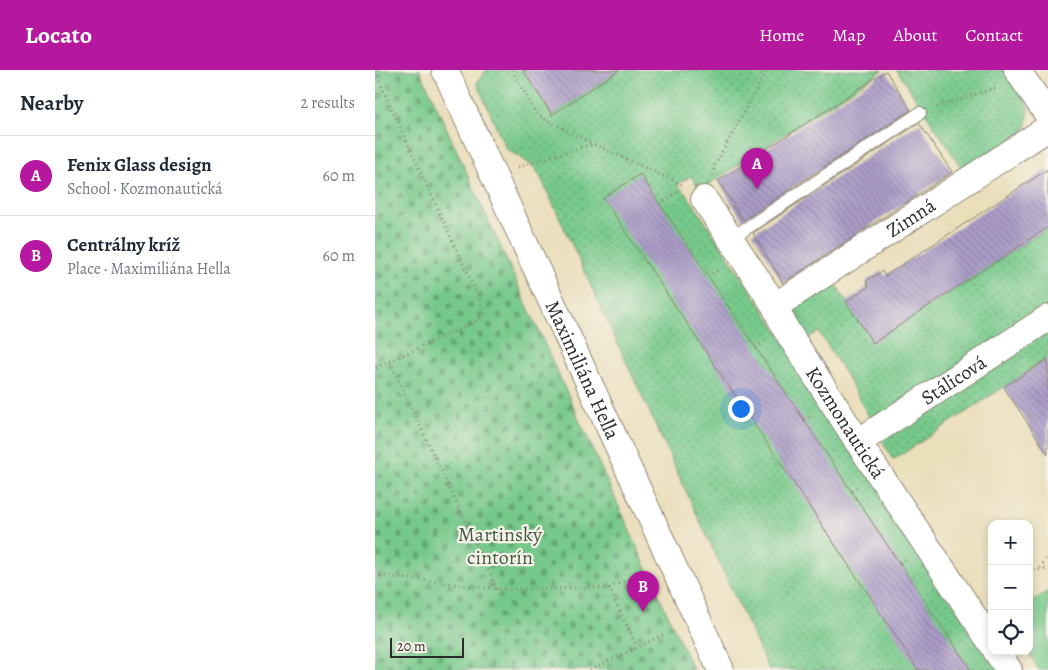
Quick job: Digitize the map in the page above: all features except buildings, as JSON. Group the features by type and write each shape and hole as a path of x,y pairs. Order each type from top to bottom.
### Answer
{"street":[{"name":"Maximiliána Hella","path":"454,74 721,670"},
{"path":"1020,74 1048,115"},
{"name":"Zimná","path":"775,306 1048,128"},
{"name":"Kozmonautická","path":"705,199 775,306 785,328 857,442 988,638"},
{"name":"Stálicová","path":"857,442 1045,326"},
{"path":"999,655 1009,670"}],"lane":[{"path":"730,239 920,113"}],"path":[{"path":"511,70 537,115 593,144 686,186 660,204"},
{"path":"705,199 715,165 767,70"},
{"path":"375,72 487,316 375,368"},
{"path":"920,113 1020,74"},
{"path":"375,96 384,92"},
{"path":"518,167 593,144"},
{"path":"390,362 497,589"},
{"path":"1039,569 1048,554"},
{"path":"375,575 497,589 609,588 656,568"},
{"path":"1033,571 1048,568"},
{"path":"609,588 637,647"},
{"path":"590,670 665,634"}],"green space":[{"name":"Martinský cintorín","path":"375,70 420,70 693,670 375,670"},
{"path":"486,70 531,70 526,74 552,115 620,70 883,70 700,190 691,176 677,185 686,193 988,647 988,655 993,655 1003,670 769,670 541,178 535,168 506,149 477,83"},
{"path":"897,70 1009,70 1028,106 1028,118 1024,133 967,176"},
{"path":"1048,228 1048,358 893,460 846,375 819,332 804,340 783,307 831,277 873,342"},
{"path":"1048,591 1048,670 1039,670 1030,655 1033,655 1033,600"}],"place":[{"name":"Fenix Glass design","path":"757,189"},
{"name":"Centrálny kríž","path":"643,612"}]}
